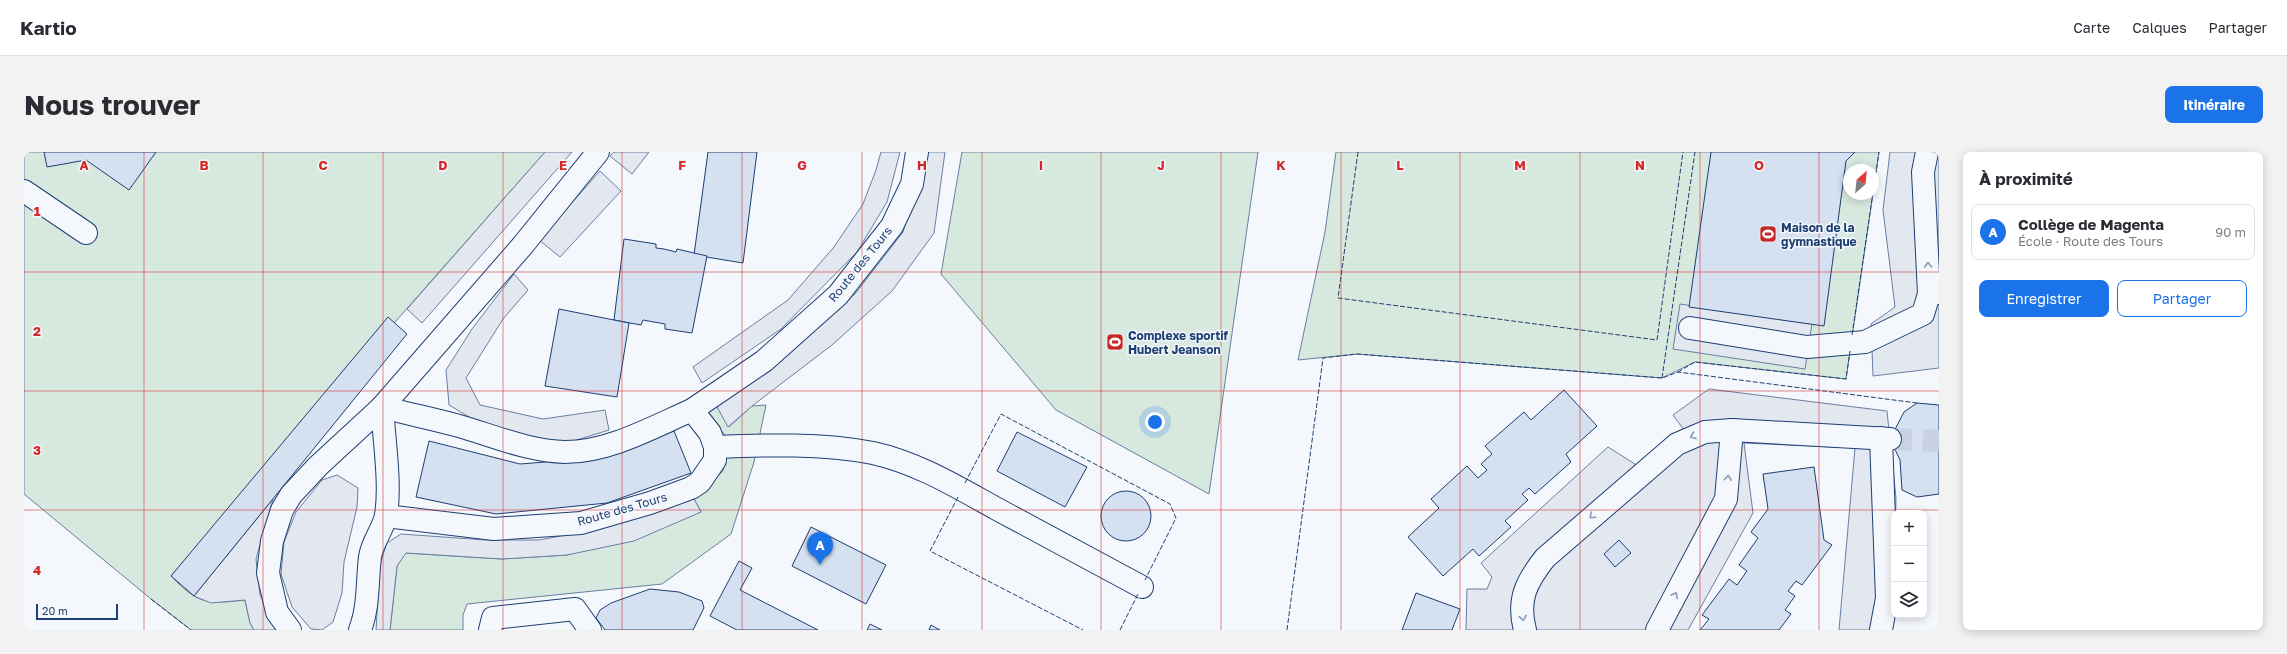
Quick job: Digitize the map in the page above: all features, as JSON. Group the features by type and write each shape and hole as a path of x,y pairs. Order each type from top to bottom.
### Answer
{"street":[{"path":"290,630 277,612 268,573 272,541 282,510 291,495 318,466 382,408 523,245 598,152"},
{"name":"Route des Tours","path":"382,408 459,426 503,441 566,452 614,443 692,410 764,361 838,295 892,226 912,184 917,152"},
{"path":"1690,328 1807,347 1865,342 1923,314 1934,294 1923,172 1927,152"},
{"path":"24,190 86,233"},
{"path":"360,630 365,618 370,555 377,534 386,516 387,491 382,408"},
{"path":"692,410 707,429 715,447 759,446 845,450 872,453 896,460 938,477 1142,587"},
{"path":"1657,630 1726,499 1732,430"},
{"path":"1525,630 1522,616 1522,599 1532,576 1544,558 1652,463 1677,444 1705,432 1732,430 1886,439 1886,598 1881,630"},
{"name":"Route des Tours","path":"386,516 494,529 581,523 650,503 691,488 700,482 709,471 715,460 715,447"},
{"path":"490,630 493,618 576,609 590,630"}],"shaded area":[{"path":"24,152 545,152 171,576 189,593 204,600 221,602 245,600 250,623 254,630 191,630 151,599 24,494"},
{"path":"545,152 572,152 422,323 407,309"},
{"path":"614,152 649,152 632,174 610,156"},
{"path":"881,152 900,152 887,202 857,252 781,329 702,383 693,367 788,300 834,247 863,204"},
{"path":"927,152 945,152 934,233 892,291 832,345 752,406 728,427 716,405 855,294 903,232"},
{"name":"Complexe sportif Hubert Jeanson","path":"962,152 1258,152 1209,494 1056,410 941,274"},
{"path":"1336,152 1879,152 1877,164 1843,164 1843,200 1872,200 1846,379 1695,362 1662,378 1357,354 1298,360 1325,232"},
{"path":"1890,152 1939,152 1939,368 1873,376 1871,324 1895,307 1883,210"},
{"path":"600,171 621,191 560,257 539,240"},
{"path":"514,274 528,290 503,319 466,378 480,405 543,419 605,410 609,430 570,442 494,432 449,405 446,370 472,329"},
{"path":"1680,304 1812,324 1805,369 1673,349"},
{"path":"1709,389 1887,411 1896,498 1896,510 1891,510 1891,618 1893,618 1891,630 1839,630 1855,448 1744,443 1753,513 1688,630 1466,630 1467,589 1487,589 1492,577 1481,563 1608,447 1638,466 1684,430 1673,415"},
{"path":"716,405 729,427 752,406 766,405 754,462 731,534 662,584 467,604 463,615 463,630 390,630 397,566 405,553 502,559 567,555 701,512 693,497 723,471 729,440 706,412"},
{"path":"337,475 358,488 357,507 344,562 342,593 333,622 322,630 311,629 292,607 281,574 284,542 296,512 322,480"},
{"path":"693,497 701,512 634,541 567,555 502,559 406,553 397,566 390,630 376,630 380,564 387,543 401,534 486,540 539,540 592,530"},
{"path":"273,499 256,559 260,595 277,630 254,630 250,623 245,600 211,603 194,596"}],"building":[{"path":"44,152 156,152 129,190 86,160 47,167"},
{"path":"708,152 757,152 743,263 694,255"},
{"name":"Maison de la gymnastique","path":"1711,152 1855,152 1846,161 1846,164 1843,164 1843,184 1824,326 1689,307"},
{"path":"624,239 656,244 656,248 676,252 677,249 707,256 692,333 665,329 665,324 643,320 641,325 614,320"},
{"path":"559,309 629,323 617,397 545,386"},
{"path":"388,317 407,334 194,596 171,576"},
{"path":"1564,390 1597,426 1566,454 1571,462 1535,494 1529,488 1522,494 1528,500 1505,521 1511,527 1479,556 1473,549 1443,576 1408,537 1439,508 1431,499 1467,466 1478,478 1487,470 1481,464 1492,454 1485,446 1524,412 1531,420"},
{"path":"1917,403 1939,405 1939,494 1917,497 1902,490 1900,460 1890,439 1904,412"},
{"path":"674,431 691,473 607,503 496,514 416,497 429,441 520,464 607,457"},
{"path":"1017,432 1087,467 1065,507 997,471"},
{"path":"1814,467 1824,540 1832,545 1802,585 1796,581 1788,591 1795,596 1785,610 1791,614 1779,630 1700,630 1709,619 1702,615 1729,579 1737,585 1747,571 1739,565 1758,538 1751,532 1768,509 1763,474"},
{"path":"1121,491 1131,491 1144,498 1151,511 1151,521 1144,534 1131,541 1121,541 1112,537 1105,530 1101,521 1101,511 1105,502 1112,495"},
{"path":"811,527 886,565 866,604 792,566"},
{"path":"1619,540 1631,553 1615,567 1604,554"},
{"path":"739,561 752,568 740,590 818,630 737,630 710,616"},
{"path":"650,589 679,592 702,601 704,608 693,630 605,630 596,618 600,610 611,603"},
{"path":"1416,593 1460,609 1452,630 1402,630"},
{"path":"870,624 882,630 867,630"},
{"path":"931,625 940,630 929,630"}],"tunnel":[{"path":"1890,439 1939,441"}],"fence":[{"path":"1358,152 1338,298 1657,340 1683,152"},
{"path":"1662,378 1695,152"},
{"path":"1852,335 1879,152"},
{"path":"1678,372 1695,362 1846,379 1850,351"},
{"path":"1287,630 1323,358 1357,354 1662,378 1678,372 1917,403"},
{"path":"965,483 1001,414 1170,504 1176,518 1145,580"},
{"path":"958,497 930,551 1083,630"},
{"path":"1120,630 1138,594"},
{"path":"151,599 191,630"}],"place":[{"name":"Maison de la gymnastique","path":"1768,234"},
{"name":"Complexe sportif Hubert Jeanson","path":"1115,342"},
{"name":"Collège de Magenta","path":"820,565"}]}
